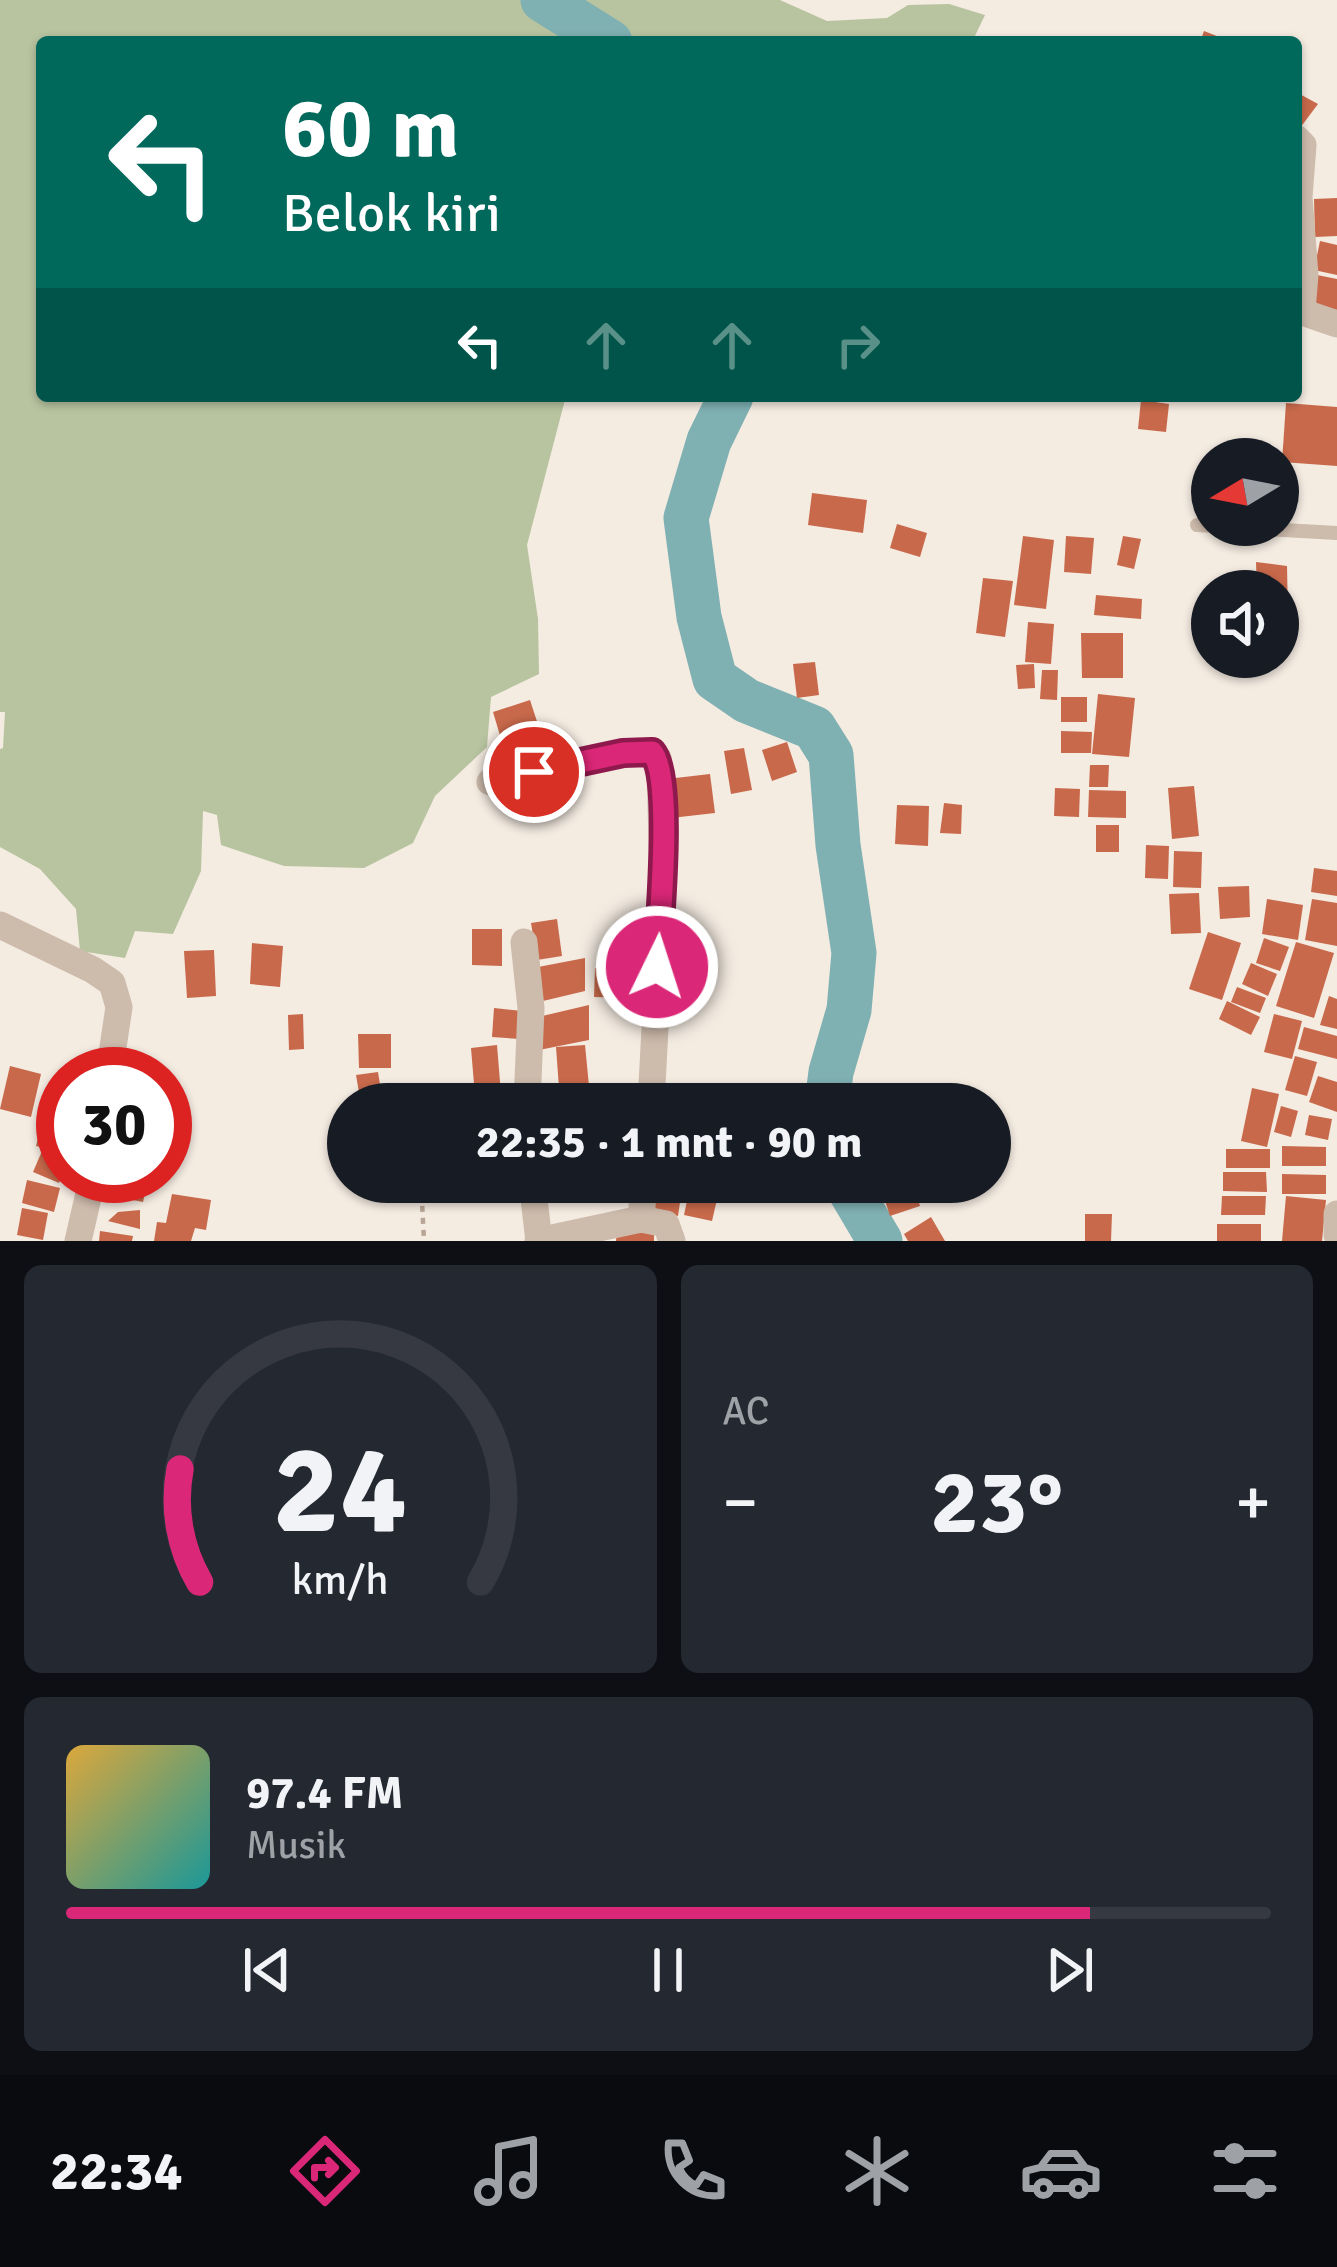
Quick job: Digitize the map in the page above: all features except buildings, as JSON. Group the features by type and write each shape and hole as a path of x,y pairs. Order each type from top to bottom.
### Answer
{"street":[{"path":"1302,236 1302,292"},
{"path":"1302,312 1337,325"},
{"path":"490,782 623,753 652,752 658,758 663,876 652,1083"},
{"path":"0,925 112,983 118,1007 113,1047"},
{"path":"524,942 531,1008 528,1083"},
{"path":"78,1241 87,1203"},
{"path":"534,1203 538,1241 641,1219 666,1224 672,1241"},
{"path":"641,1219 642,1203"},
{"path":"1337,1214 1337,1235"}],"lane":[{"path":"1299,531 1337,533"}],"path":[{"path":"422,1203 424,1241"}],"green space":[{"path":"0,0 780,0 827,21 887,18 908,5 949,4 985,15 975,36 36,36 36,402 564,402 527,545 538,619 539,674 491,697 487,747 435,796 413,843 364,868 284,866 221,845 217,815 203,811 201,871 173,934 135,931 125,958 80,951 76,909 40,869 0,847 0,749 5,712 0,712"}],"waterway":[{"path":"543,0 600,36"},
{"path":"728,402 709,441 686,518 699,617 715,679 747,701 814,728 831,755 854,953 849,1010 830,1083"},
{"path":"858,1203 880,1241"}],"route":[{"path":"534,772 623,753 652,752 658,758 663,876 657,967"}]}
